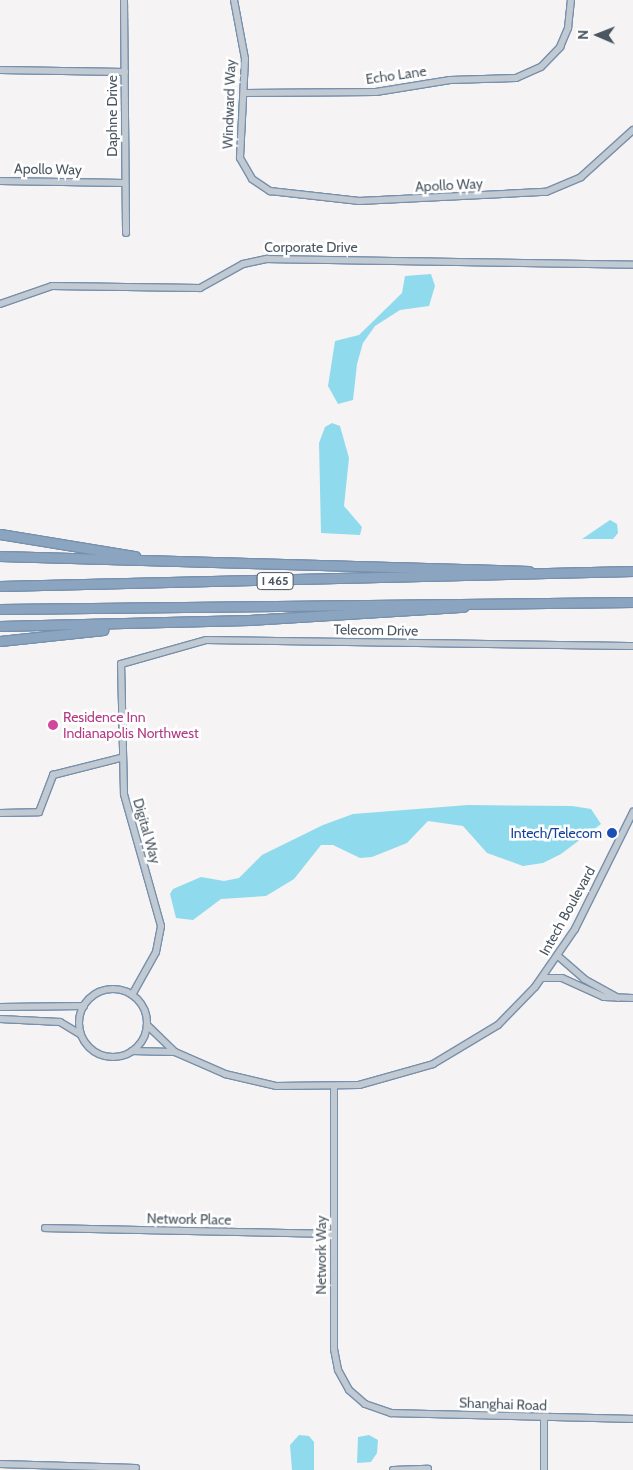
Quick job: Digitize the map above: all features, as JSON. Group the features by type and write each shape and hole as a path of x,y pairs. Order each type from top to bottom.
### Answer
{"highway":[{"path":"0,534 158,559"},
{"path":"0,556 494,567 549,573"},
{"name":"I 465","path":"0,586 633,571"},
{"name":"I 465","path":"0,609 633,602"},
{"path":"0,626 148,624 434,612 476,604"},
{"path":"0,640 148,624"}],"street":[{"name":"Daphne Drive","path":"124,0 126,233"},
{"name":"Windward Way","path":"234,0 245,59 245,92 239,149 250,177"},
{"name":"Echo Lane","path":"245,92 385,92 450,80 521,76 544,65 560,47 568,28 571,0"},
{"path":"0,70 125,72"},
{"name":"Apollo Way","path":"250,177 273,192 359,201 538,193 576,181 633,130"},
{"name":"Apollo Way","path":"0,181 125,183"},
{"name":"Corporate Drive","path":"0,304 52,286 200,288 243,264 267,259 633,265"},
{"name":"Telecom Drive","path":"121,664 206,640 633,646"},
{"name":"Digital Way","path":"121,664 120,758 124,794 161,926 156,952 132,995"},
{"path":"0,813 40,812 53,775 120,758"},
{"name":"Intech Boulevard","path":"132,1051 175,1052 248,1080 334,1088 400,1076 448,1056 502,1021 542,978 558,956 633,812"},
{"path":"558,956 584,979 618,998"},
{"path":"542,978 562,978 594,994 618,998 633,998"},
{"path":"0,1007 84,1006 104,990 132,995 144,1009 147,1025 143,1039 132,1051 117,1056 102,1055 82,1035 60,1022 0,1020"},
{"path":"82,1035 84,1006"},
{"name":"Intech Boulevard","path":"147,1025 175,1052"},
{"name":"Network Way","path":"334,1088 333,1234 335,1360 349,1390 372,1408"},
{"name":"Network Place","path":"46,1228 333,1234"},
{"name":"Shanghai Road","path":"372,1408 391,1413 633,1419"},
{"path":"544,1418 544,1470"},
{"path":"0,1464 49,1468 136,1468"},
{"path":"393,1470 428,1469"}],"water":[{"path":"431,274 435,286 429,306 400,310 375,326 363,343 357,364 353,400 338,404 328,386 335,341 359,335 402,293 405,276"},
{"path":"332,423 340,426 349,458 344,506 362,527 360,535 321,533 319,443 325,427"},
{"path":"610,520 617,524 618,533 613,539 582,539"},
{"path":"468,805 572,806 591,809 601,824 561,854 543,863 523,866 487,853 463,826 428,821 407,843 372,857 360,858 333,845 321,845 294,879 266,896 221,899 193,920 176,918 170,894 173,889 201,877 224,881 239,878 262,855 323,825 353,814"},
{"path":"299,1435 309,1436 314,1442 314,1470 292,1470 290,1445"},
{"path":"369,1435 378,1440 377,1453 371,1462 357,1463 358,1437"}],"place":[{"name":"Residence Inn Indianapolis Northwest","path":"53,725"},
{"name":"Intech/Telecom","path":"612,833"}]}
